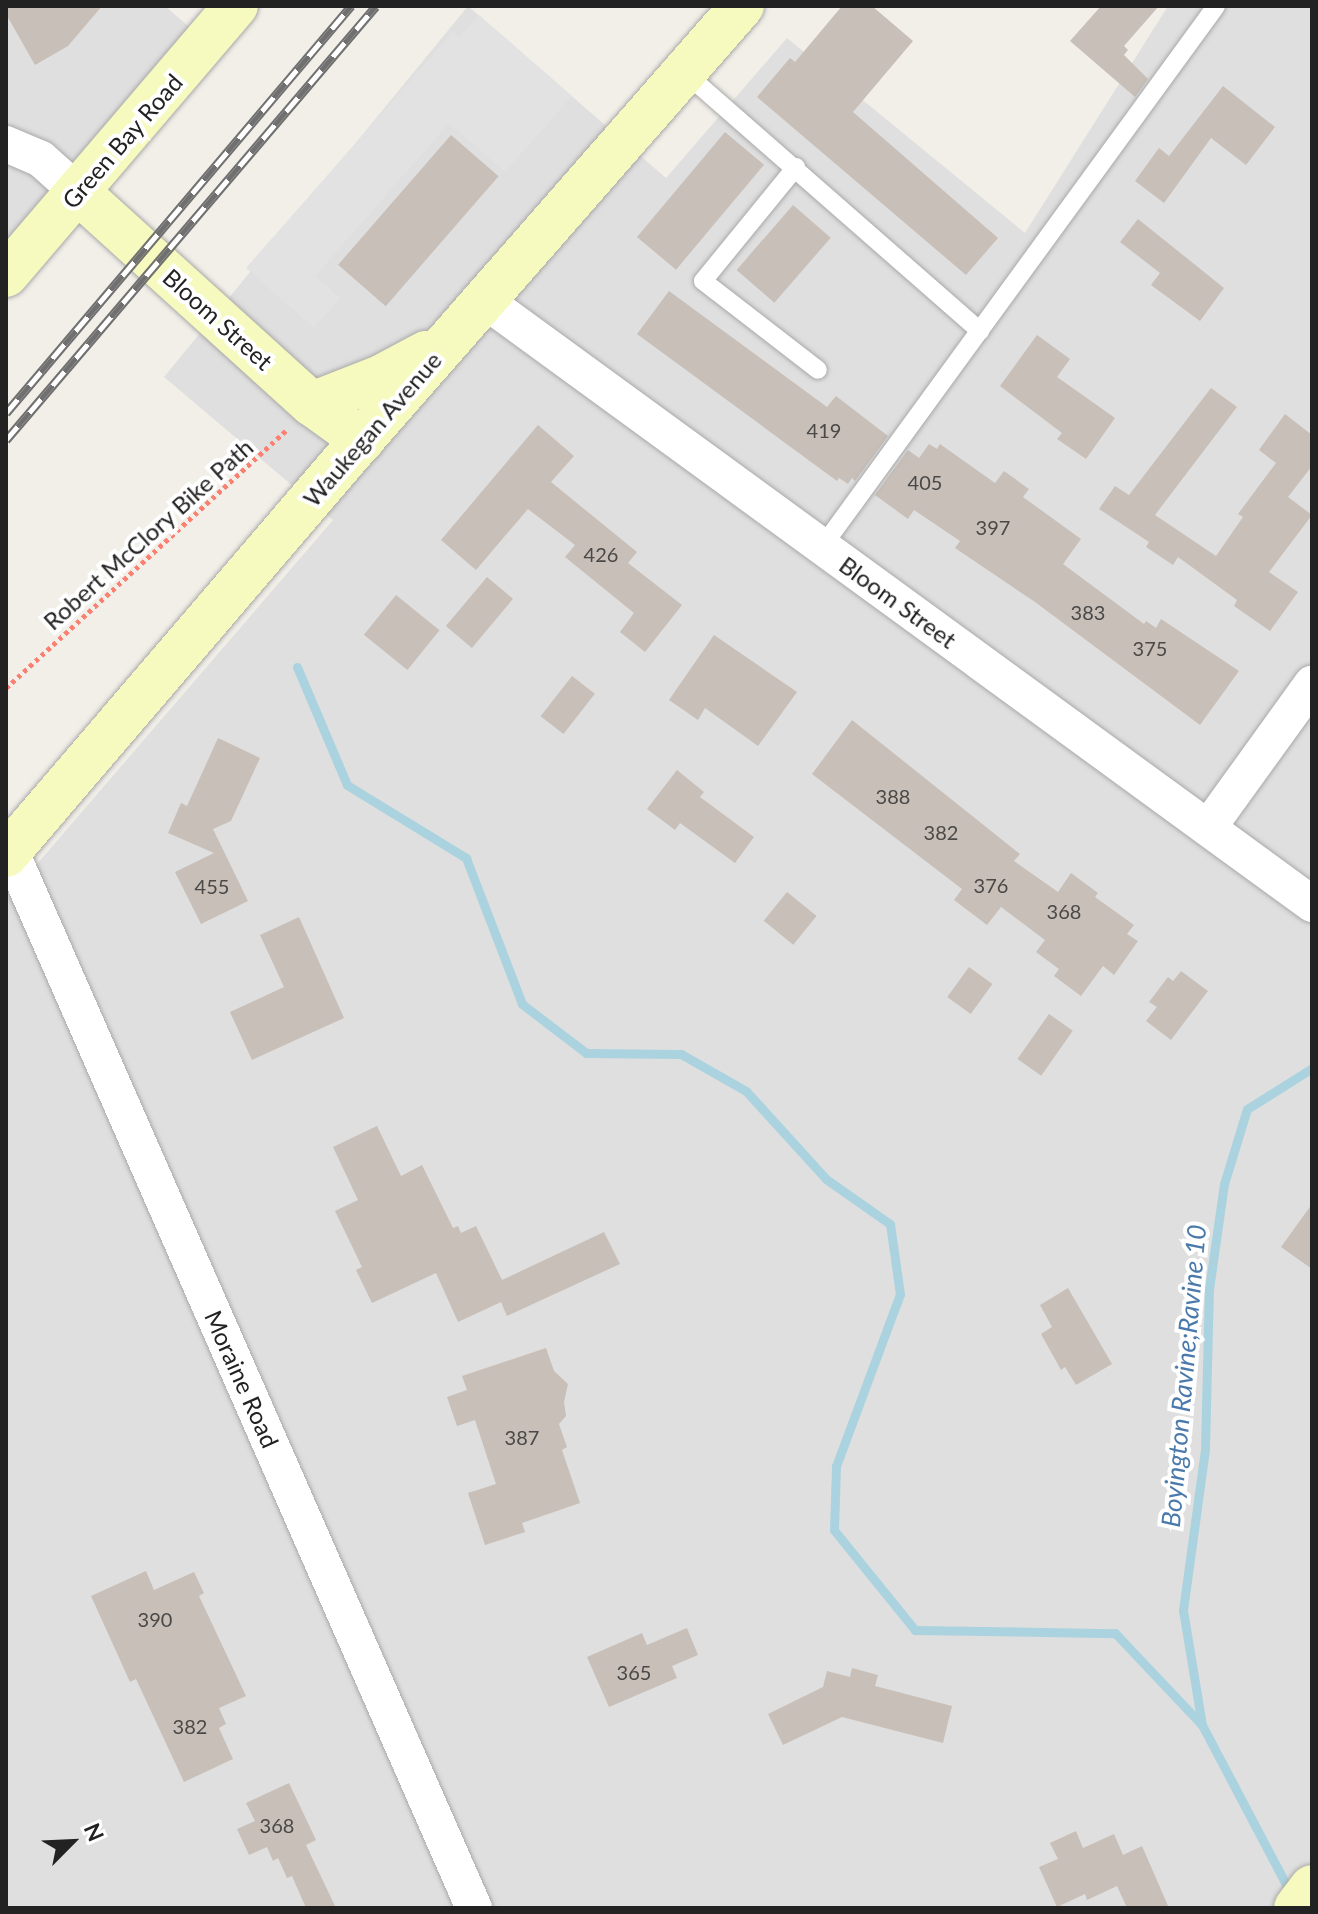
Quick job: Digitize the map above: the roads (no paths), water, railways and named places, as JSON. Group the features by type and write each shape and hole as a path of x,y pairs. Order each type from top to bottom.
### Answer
{"main road":[{"name":"Green Bay Road","path":"6,275 236,6"},
{"name":"Waukegan Avenue","path":"8,852 362,440 742,6"},
{"name":"Bloom Street","path":"79,193 312,404 362,440"},
{"path":"312,404 381,377 425,354 471,315"},
{"path":"1296,1908 1312,1887"}],"street":[{"path":"6,144 41,159 79,193"},
{"name":"Bloom Street","path":"471,315 822,547 1312,904"},
{"path":"1208,828 1312,684"},
{"name":"Moraine Road","path":"8,852 474,1908"}],"lane":[{"path":"822,547 1216,6"},
{"path":"683,71 980,331"},
{"path":"796,167 703,281 818,370"}],"waterway":[{"name":"Boyington Ravine;Ravine 10","path":"297,667 347,785 466,858 522,1004 586,1053 681,1054 746,1091 826,1179 890,1224 900,1294 836,1466 834,1530 915,1630 1115,1633 1202,1725 1291,1894"},
{"name":"Boyington Ravine;Ravine 10","path":"1202,1725 1183,1610 1205,1449 1209,1289 1224,1184 1247,1109 1312,1068"}],"railway":[{"path":"6,413 351,6"},
{"path":"6,440 376,6"}]}
